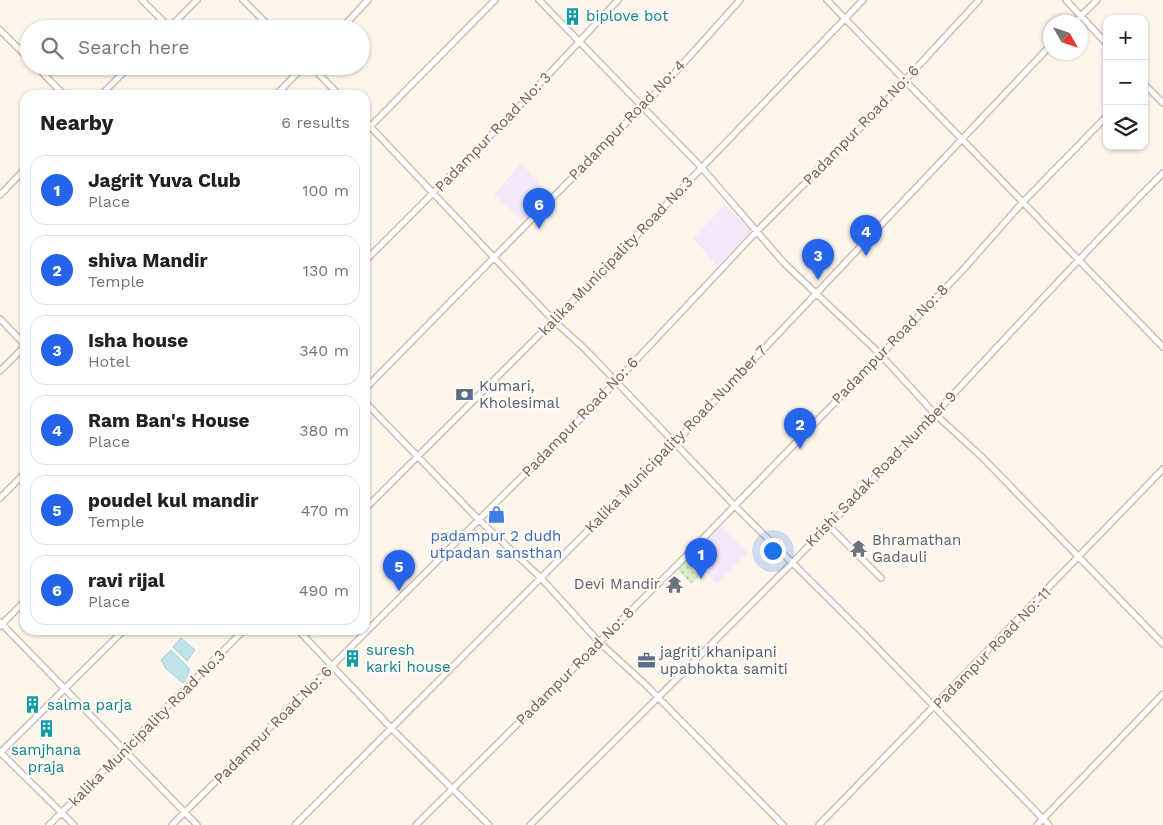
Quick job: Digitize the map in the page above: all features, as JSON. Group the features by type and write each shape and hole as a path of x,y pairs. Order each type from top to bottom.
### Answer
{"street":[{"path":"142,0 161,20"},
{"path":"177,20 197,0"},
{"path":"243,0 263,20"},
{"path":"350,20 368,0"},
{"path":"495,0 370,126 553,320 585,349 734,505 792,561 1049,825"},
{"path":"538,0 702,168 784,263 817,292 880,354 936,414 983,458 1163,644"},
{"name":"Padampur Road No: 3","path":"370,256 434,193 618,0"},
{"name":"Padampur Road No: 4","path":"370,384 642,107 740,0"},
{"path":"827,0 906,80 961,141 1078,258 1163,347"},
{"name":"kalika Municipality Road No.3","path":"370,504 702,168 863,0"},
{"name":"Padampur Road No: 6","path":"370,628 594,405 757,231 906,80 979,0"},
{"path":"1066,0 1080,15"},
{"path":"1082,15 1097,0"},
{"path":"1088,24 1103,40"},
{"path":"0,30 20,50"},
{"name":"Kalika Municipality Road Number 7","path":"295,825 675,443 1043,53"},
{"path":"45,75 59,90"},
{"path":"105,90 121,75"},
{"path":"281,90 295,75"},
{"path":"319,75 334,90"},
{"path":"1148,88 1163,103"},
{"name":"Padampur Road No: 8","path":"416,825 734,505 961,272 1022,203 1103,120"},
{"name":"Krishi Sadak Road Number 9","path":"530,825 829,526 936,414 1078,258 1163,173"},
{"path":"0,195 20,174"},
{"path":"0,319 20,341"},
{"path":"0,371 20,351"},
{"path":"370,407 419,455 478,519 541,578 599,642 646,685 783,825"},
{"name":"Padampur Road No: 11","path":"819,825 1163,469"},
{"path":"0,498 20,478"},
{"path":"829,526 881,578"},
{"path":"20,606 1,624 126,750 197,825"},
{"path":"74,825 0,752 119,635"},
{"name":"kalika Municipality Road No.3","path":"49,825 239,635"},
{"path":"303,635 392,729 489,825"},
{"name":"Padampur Road No: 6","path":"172,825 364,635"},
{"path":"1037,825 1163,694"}],"shaded area":[{"path":"521,163 552,197 526,224 494,195"},
{"path":"725,205 751,231 717,266 693,238"},
{"path":"718,523 748,553 717,584 688,554"}],"green space":[{"path":"688,554 704,571 691,584 675,567"}],"water":[{"path":"181,638 195,650 187,661 173,647"},
{"path":"171,650 189,668 189,674 183,683 166,669 161,660"}],"place":[{"name":"biplove bot","path":"572,16"},
{"name":"ravi rijal","path":"539,229"},
{"name":"Ram Ban's House","path":"866,256"},
{"name":"Isha house","path":"818,280"},
{"name":"Kumari, Kholesimal","path":"465,395"},
{"name":"shiva Mandir","path":"800,449"},
{"name":"padampur 2 dudh utpadan sansthan","path":"496,515"},
{"name":"Bhramathan Gadauli","path":"858,549"},
{"name":"Jagrit Yuva Club","path":"701,579"},
{"name":"Devi Mandir","path":"674,584"},
{"name":"poudel kul mandir","path":"399,591"},
{"name":"suresh karki house","path":"352,659"},
{"name":"jagriti khanipani upabhokta samiti","path":"646,661"},
{"name":"salma parja","path":"33,705"},
{"name":"samjhana praja","path":"46,729"}]}
